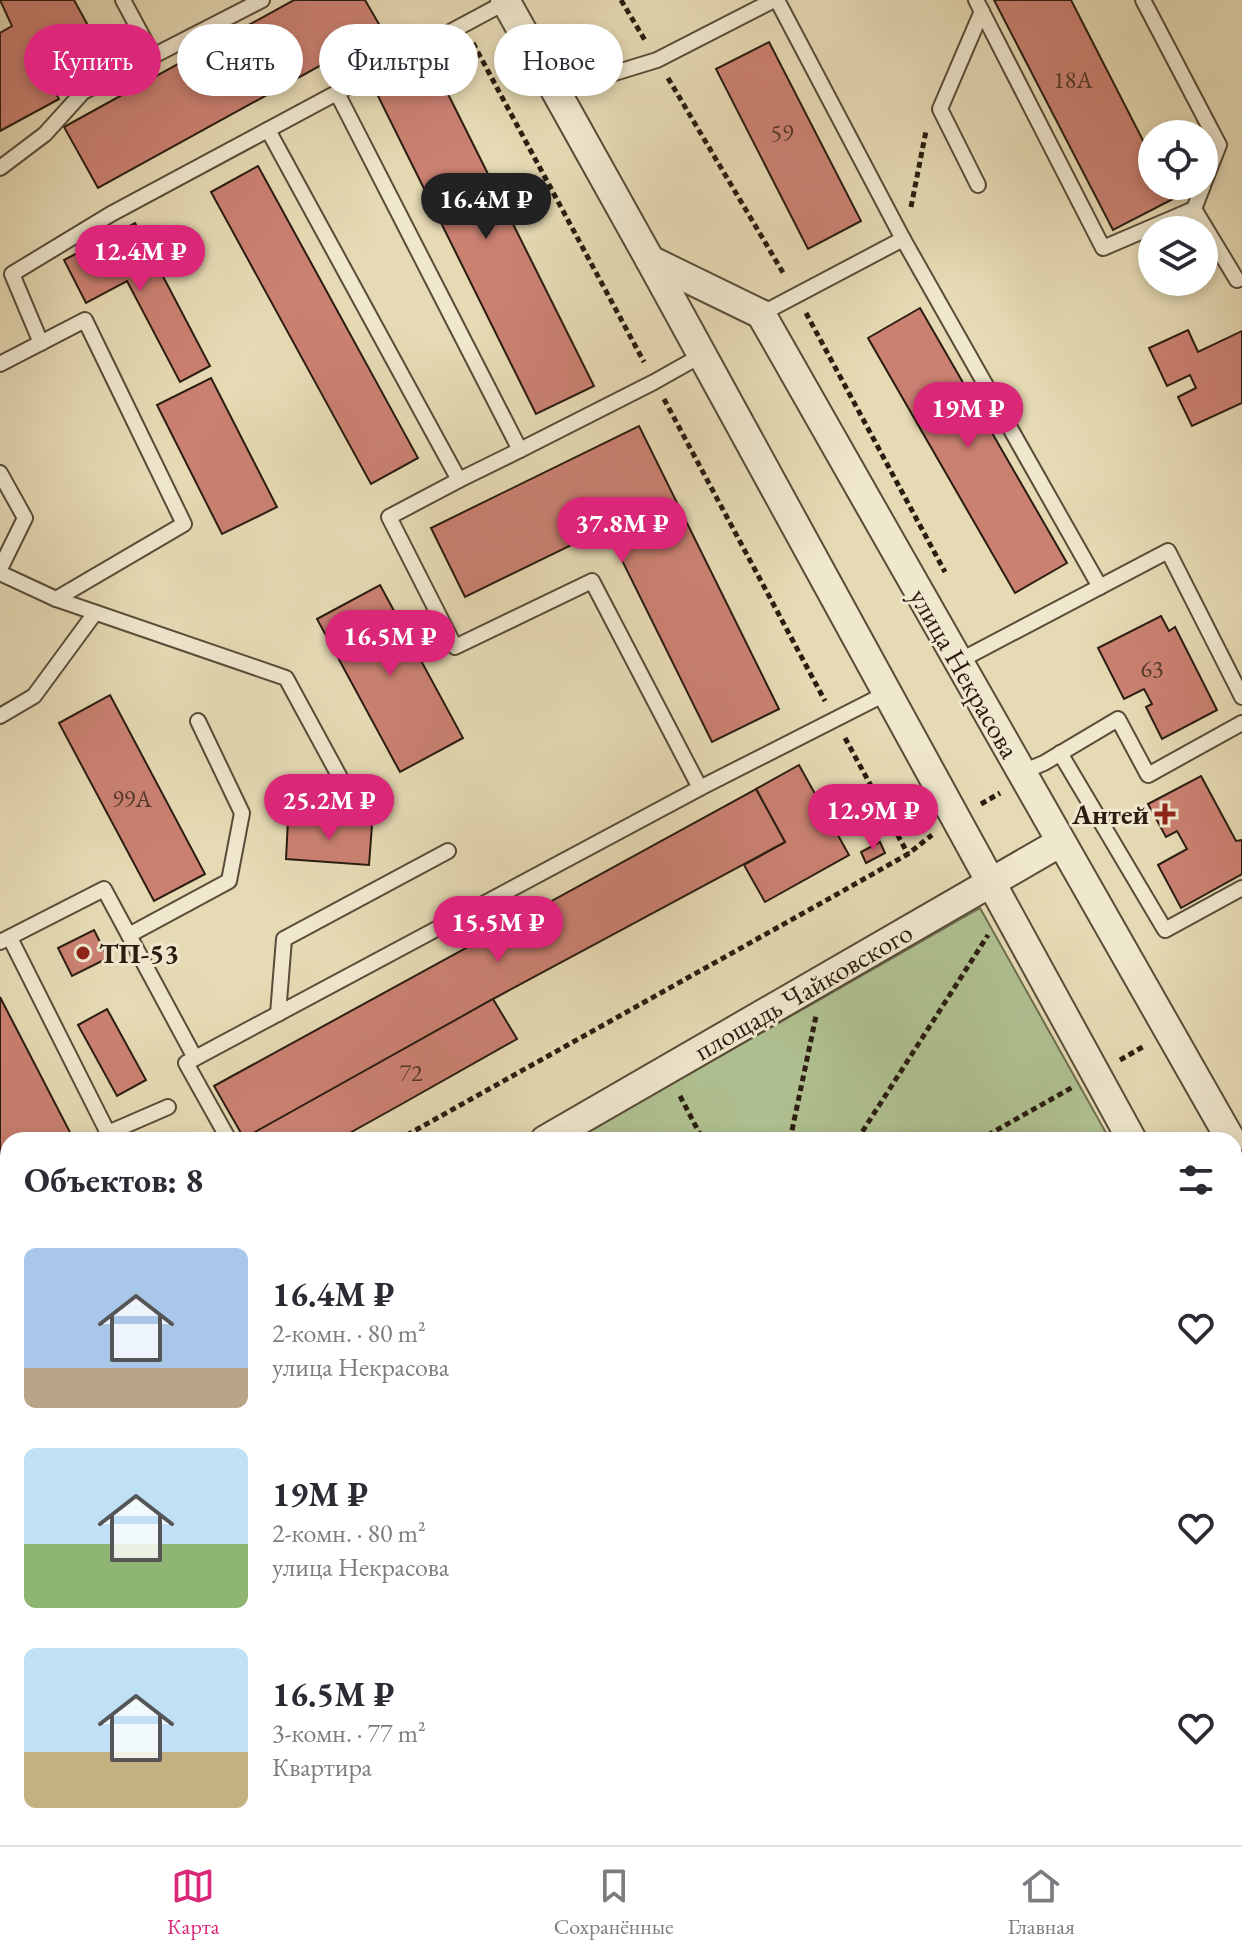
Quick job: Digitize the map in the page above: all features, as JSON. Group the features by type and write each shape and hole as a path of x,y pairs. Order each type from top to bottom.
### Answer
{"street":[{"path":"506,1 519,24"},
{"path":"559,96 1128,1132"},
{"path":"650,260 761,314"},
{"name":"улица Некрасова","path":"761,314 1226,1132"},
{"name":"площадь Чайковского","path":"559,1132 1061,842"}],"lane":[{"path":"123,0 136,24"},
{"path":"161,52 262,0"},
{"path":"623,70 657,60 776,0 903,239 1100,587"},
{"path":"1143,0 1206,120"},
{"path":"465,24 506,1"},
{"path":"979,6 1103,248 1194,209 1197,200"},
{"path":"978,185 940,109 979,6"},
{"path":"0,168 45,134 79,96"},
{"path":"41,343 12,274 111,214 331,96"},
{"path":"339,96 520,450"},
{"path":"268,130 459,480"},
{"path":"1194,209 1237,280"},
{"path":"761,314 903,239"},
{"path":"0,364 85,320 184,524 56,599"},
{"path":"700,788 592,581 455,647 389,517 702,355"},
{"path":"0,473 25,518 0,571 56,599 286,678 343,783"},
{"path":"959,661 1168,551 1237,676 1242,697"},
{"path":"0,716 34,696 95,613"},
{"path":"225,1132 186,1063 700,788 887,693"},
{"path":"1024,776 1118,719 1148,775 1242,723"},
{"path":"129,935 229,881 242,813 198,721"},
{"path":"1060,753 1165,930 1242,888"},
{"path":"278,1014 284,939 448,851"},
{"path":"107,1132 5,940 104,889 195,1058"},
{"path":"110,1132 168,1107"}],"path":[{"path":"478,53 908,854"},
{"path":"412,1132 908,854 955,817 1024,776"},
{"path":"862,1132 1005,908"},
{"path":"792,1132 823,980"},
{"path":"666,1070 699,1132"}],"green space":[{"path":"980,908 1106,1132 588,1132"}],"building":[{"path":"0,0 74,0 87,24 24,24 24,96 57,96 59,99 0,131 0,33 12,26"},
{"path":"294,0 365,0 379,24 319,24 319,66 303,75 303,24 251,24"},
{"path":"994,0 1071,0 1138,131 1138,200 1171,200 1113,230"},
{"path":"769,42 861,221 808,249 716,69"},
{"path":"177,65 177,96 265,96 98,188 64,127 120,96 161,96 161,73"},
{"path":"378,96 449,96 594,386 536,414"},
{"path":"258,166 418,458 371,484 211,192"},
{"path":"135,223 210,366 180,382 127,281 86,303 64,260"},
{"path":"920,308 1067,563 1015,593 868,338"},
{"path":"1188,330 1198,352 1242,331 1242,403 1192,426 1178,397 1196,388 1190,375 1167,386 1149,348"},
{"path":"211,378 277,507 222,534 157,405"},
{"path":"639,426 779,709 712,742 606,528 465,597 431,528"},
{"path":"380,585 463,738 400,772 317,619"},
{"path":"1161,616 1169,631 1175,627 1217,710 1162,739 1146,707 1152,704 1144,689 1124,699 1098,648"},
{"path":"110,695 205,874 154,901 59,723"},
{"path":"799,765 849,855 765,902 744,865 785,842 756,789"},
{"path":"1201,776 1236,841 1242,840 1242,874 1181,908 1158,865 1187,849 1177,831 1166,837 1148,804"},
{"path":"756,789 785,842 493,999 259,1132 240,1132 214,1086"},
{"path":"288,820 372,825 369,865 286,859"},
{"path":"880,842 885,853 866,863 861,852"},
{"name":"ТП-53","path":"94,930 108,958 72,976 58,948"},
{"path":"0,997 70,1132 0,1132"},
{"path":"493,999 517,1039 351,1132 255,1132"},
{"path":"107,1009 146,1080 117,1096 78,1025"}],"place":[{"name":"Антей","path":"1165,814"},
{"name":"ТП-53","path":"83,953"}]}
